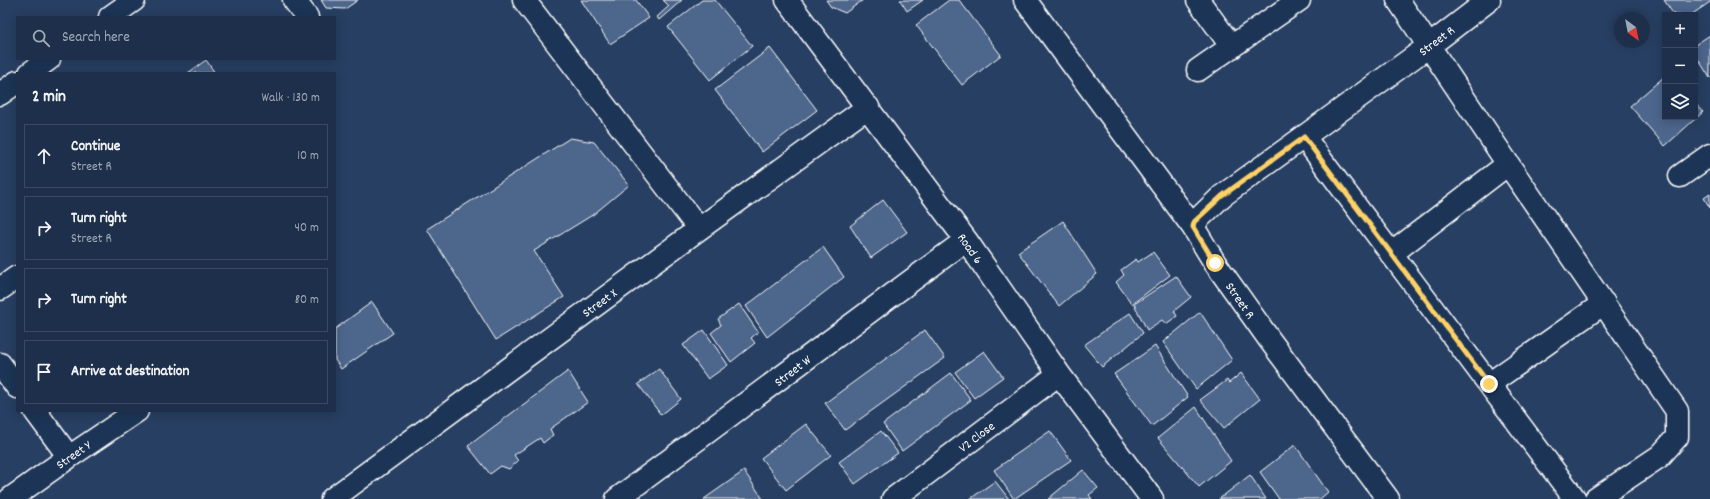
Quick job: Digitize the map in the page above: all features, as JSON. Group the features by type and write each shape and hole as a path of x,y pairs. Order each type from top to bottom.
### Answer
{"street":[{"path":"111,16 134,0"},
{"path":"294,0 306,16"},
{"path":"524,0 699,229"},
{"name":"Road 6","path":"787,0 966,240 1059,374 1152,499"},
{"path":"1025,0 1193,227"},
{"path":"1198,0 1232,47"},
{"path":"1198,70 1299,0"},
{"path":"1398,0 1677,412 1677,437 1660,456 1596,499"},
{"name":"Street R","path":"1388,499 1269,339 1215,263 1193,227 1194,222 1222,196 1429,46 1489,0"},
{"path":"31,72 48,60"},
{"path":"0,94 16,83"},
{"name":"Street X","path":"332,499 699,229 868,107"},
{"path":"1304,137 1575,499"},
{"path":"1680,176 1710,155"},
{"path":"1391,254 1508,164"},
{"name":"Street W","path":"617,499 966,240"},
{"path":"0,289 16,278"},
{"path":"1489,384 1604,303"},
{"path":"0,364 16,386"},
{"name":"V2 Close","path":"893,499 1059,374"},
{"path":"36,412 68,457"},
{"name":"Street Y","path":"10,499 68,457 136,412"}],"building":[{"path":"321,0 358,0 345,9 326,8"},
{"path":"581,0 636,0 649,18 610,44"},
{"path":"663,0 682,0 659,20 657,17 669,6"},
{"path":"702,0 715,0 752,46 710,80 668,27"},
{"path":"826,0 863,0 845,13 831,7"},
{"path":"900,0 923,0 907,11"},
{"path":"949,0 959,0 1001,55 962,85 916,25"},
{"path":"1664,0 1710,0 1710,2 1695,12 1672,12"},
{"path":"1710,35 1710,78 1698,59 1698,43"},
{"path":"770,48 817,110 762,152 715,90"},
{"path":"206,60 214,72 189,72"},
{"path":"1662,79 1662,120 1694,120 1665,146 1630,106"},
{"path":"1698,106 1703,112 1698,116"},
{"path":"570,138 594,142 629,185 594,214 534,251 564,297 496,340 427,229"},
{"path":"1710,194 1710,208 1704,198"},
{"path":"883,200 907,232 871,258 850,226"},
{"path":"1063,221 1097,274 1059,306 1018,252"},
{"path":"823,247 844,277 767,337 746,306"},
{"path":"1153,252 1170,275 1132,304 1116,282 1124,275 1121,270 1136,259 1138,262"},
{"path":"1176,276 1191,297 1174,311 1177,316 1166,324 1162,320 1147,330 1134,304"},
{"path":"372,302 393,333 341,369 336,362 336,328"},
{"path":"739,304 758,332 751,338 755,343 731,362 711,333 721,325 718,319"},
{"path":"1200,312 1232,360 1196,389 1163,342"},
{"path":"1130,313 1143,333 1102,367 1084,345"},
{"path":"704,330 728,365 708,379 683,345"},
{"path":"925,330 945,358 845,430 825,403"},
{"path":"1155,346 1188,397 1152,426 1114,374"},
{"path":"984,351 1003,377 974,398 955,372"},
{"path":"659,369 681,399 661,415 638,384"},
{"path":"568,371 588,402 550,429 553,435 543,443 540,438 514,455 518,461 509,469 501,466 490,474 468,446"},
{"path":"951,373 971,400 902,451 883,424"},
{"path":"1241,373 1260,399 1224,428 1200,400 1227,380 1229,383"},
{"path":"1196,407 1231,461 1199,487 1158,438"},
{"path":"806,424 831,455 786,490 761,458"},
{"path":"881,431 898,453 855,484 839,462"},
{"path":"1050,431 1071,460 1014,499 994,470"},
{"path":"1295,445 1328,492 1320,499 1279,499 1260,472"},
{"path":"1083,470 1098,488 1089,495 1092,499 1048,499"},
{"path":"744,471 763,499 704,499"},
{"path":"1250,475 1266,499 1219,499"},
{"path":"995,481 1009,499 970,499"}],"route":[{"path":"1215,263 1193,227 1194,222 1206,209 1222,196 1304,137 1489,384"}]}
